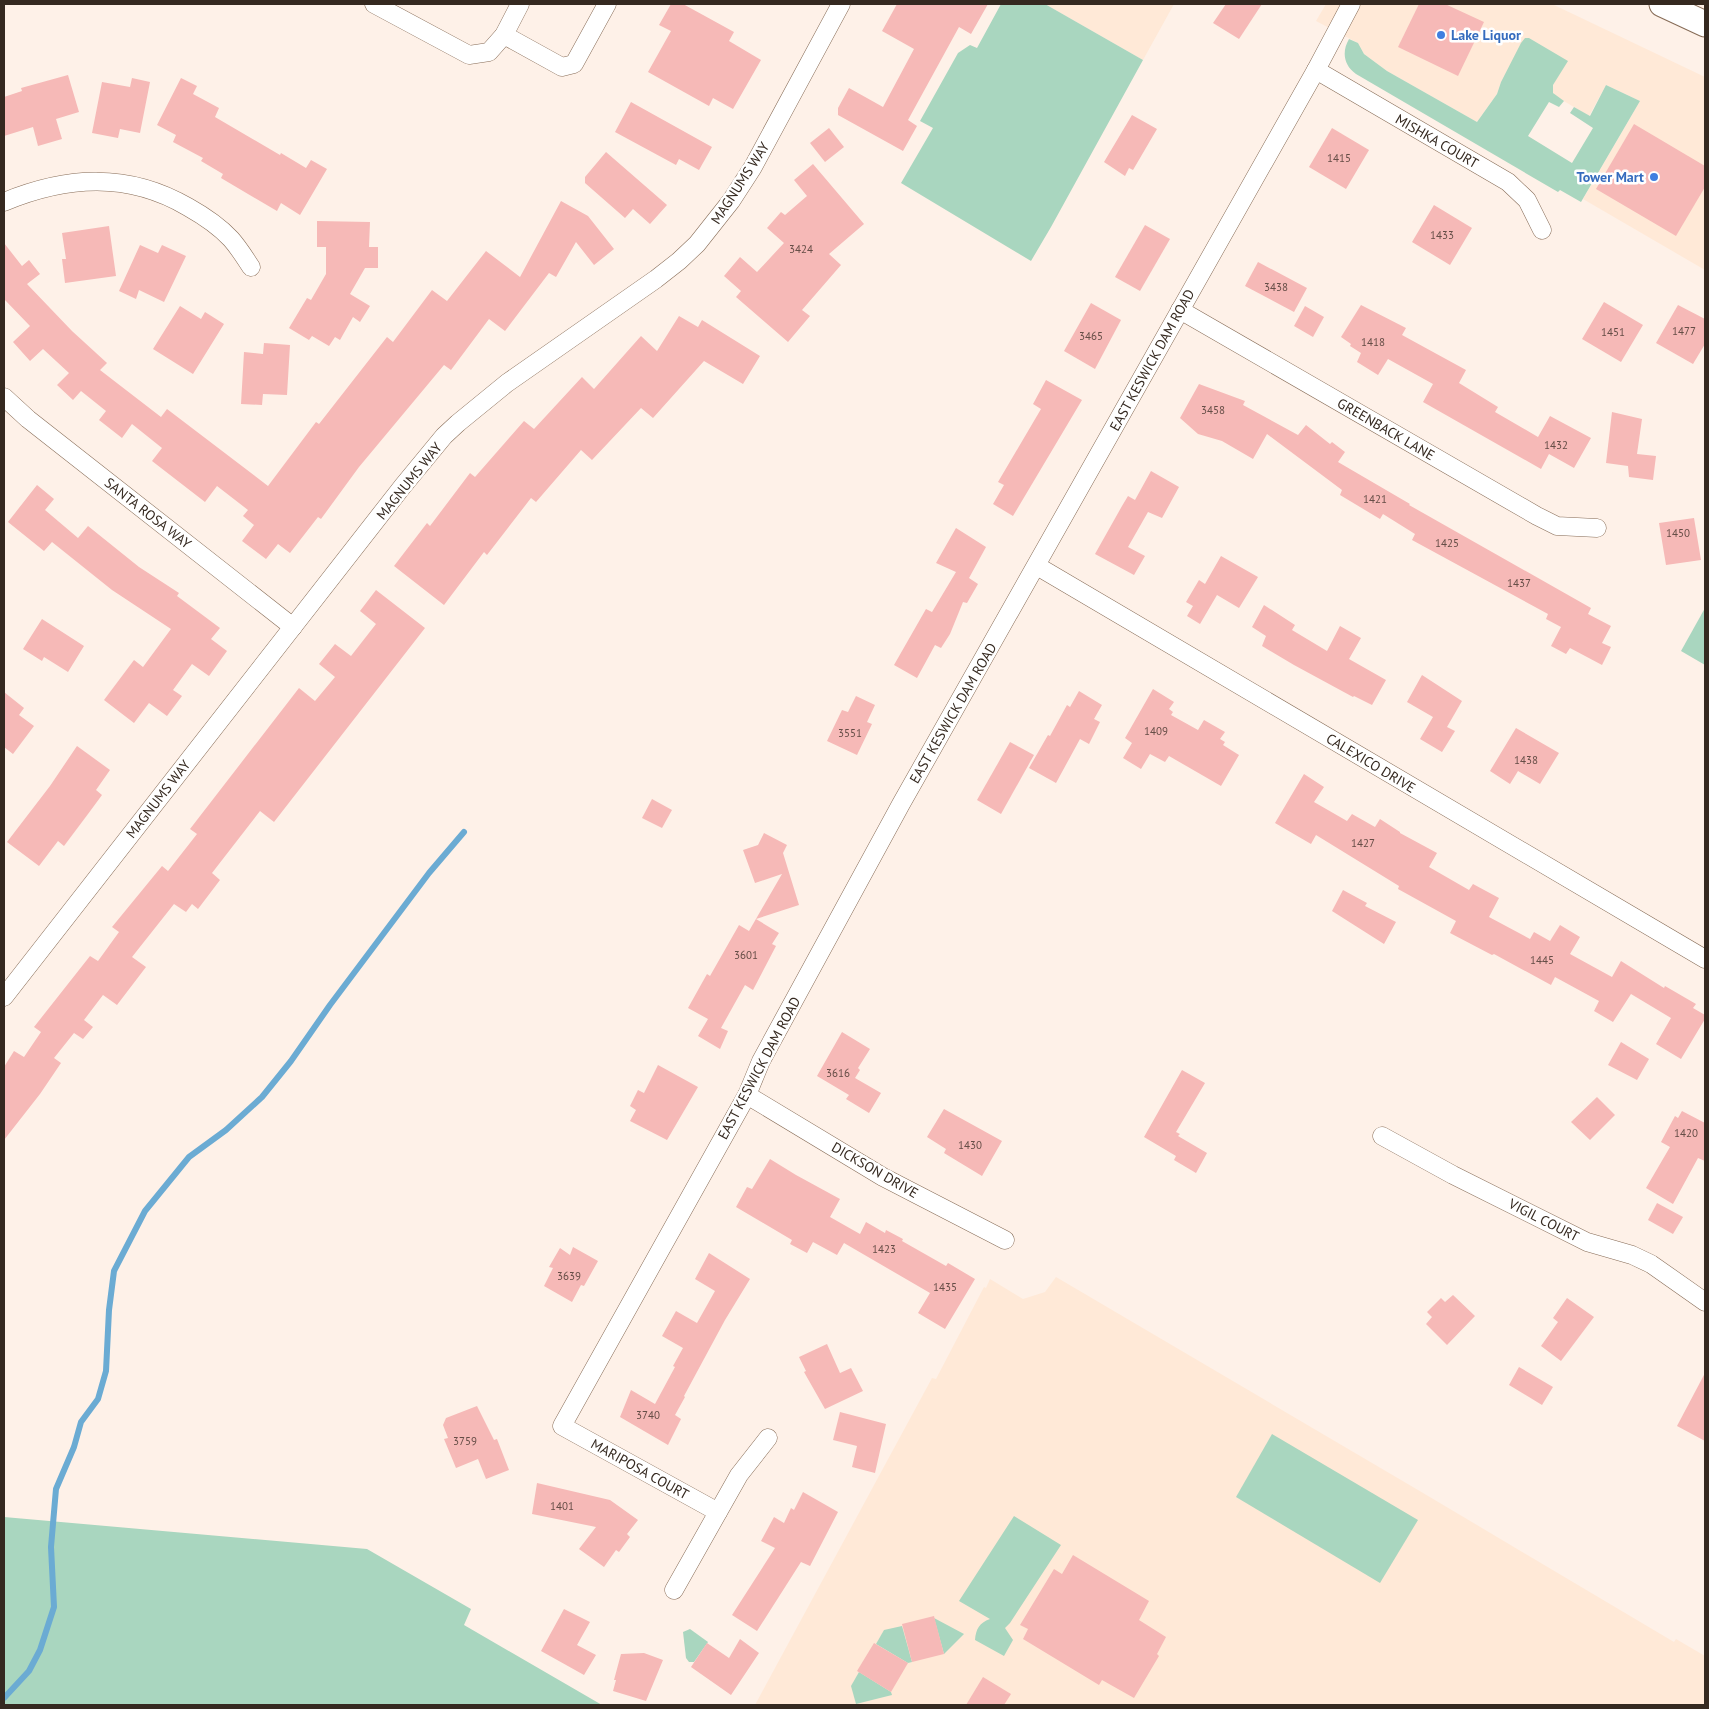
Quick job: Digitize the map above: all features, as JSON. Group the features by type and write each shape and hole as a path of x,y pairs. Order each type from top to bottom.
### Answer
{"main road":[{"path":"1662,4 1705,24"}],"street":[{"path":"374,4 469,55 489,52 504,35 520,4"},
{"path":"504,35 562,67 574,64 607,4"},
{"name":"MAGNUMS WAY","path":"4,996 402,487 444,436 507,383 656,279 679,261 707,232 731,201 752,167 841,4"},
{"name":"EAST KESWICK DAM ROAD","path":"562,1426 747,1095 761,1061 896,812 1037,566 1316,70 1351,4"},
{"name":"MISHKA COURT","path":"1316,70 1508,182 1527,200 1542,230"},
{"path":"4,202 24,194 66,184 118,182 138,186 175,200 207,218 233,241 251,268"},
{"name":"GREENBACK LANE","path":"1180,310 1537,516 1557,526 1597,528"},
{"name":"SANTA ROSA WAY","path":"4,397 28,420 293,627"},
{"name":"CALEXICO DRIVE","path":"1037,566 1705,959"},
{"name":"DICKSON DRIVE","path":"747,1095 883,1176 1006,1240"},
{"name":"VIGIL COURT","path":"1382,1136 1453,1175 1587,1242 1632,1255 1651,1264 1705,1302"},
{"name":"MARIPOSA COURT","path":"562,1426 718,1512"},
{"path":"674,1590 739,1475 768,1438"}],"shaded area":[{"path":"1045,4 1174,4 1143,60"},
{"path":"1326,4 1552,4 1705,77 1705,270 1583,199 1640,101 1606,85 1589,116 1553,93 1553,85 1567,61 1529,38 1525,38 1501,82 1497,94 1477,122 1387,71 1364,54 1358,43 1316,21"},
{"path":"1056,1277 1674,1642 1676,1639 1705,1656 1705,1705 755,1705 932,1378 936,1379 984,1287 986,1288 990,1279 1023,1299 1045,1292"}],"green space":[{"path":"1001,4 1045,4 1143,60 1031,261 901,183 933,128 920,121 958,53 970,45 977,48"},
{"path":"1525,38 1529,38 1568,61 1553,85 1553,93 1564,101 1559,107 1549,102 1528,136 1572,163 1593,128 1570,113 1574,107 1590,116 1606,85 1640,101 1581,202 1560,190 1558,192 1356,74 1348,66 1345,58 1345,48 1349,39 1358,43 1364,54 1387,71 1477,122 1497,94 1501,82"},
{"path":"1705,608 1705,665 1681,651"},
{"path":"1272,1434 1418,1520 1380,1583 1236,1497"},
{"path":"1014,1516 1061,1545 1005,1628 1013,1640 1004,1656 975,1640 979,1627 983,1622 990,1619 959,1601"},
{"path":"4,1517 367,1549 471,1609 464,1625 602,1705 4,1705"},
{"path":"934,1618 964,1634 944,1654"},
{"path":"902,1626 912,1662 908,1663 876,1644 884,1630"},
{"path":"690,1629 708,1642 694,1662 689,1662 686,1658 683,1632"},
{"path":"859,1672 891,1692 892,1695 856,1704 851,1686"}],"building":[{"path":"671,4 683,4 734,32 729,41 761,60 733,109 713,98 709,106 648,72 671,31 659,25"},
{"path":"897,4 988,4 971,34 959,27 908,120 917,126 903,151 838,115 838,108 849,88 883,107 914,49 882,31"},
{"path":"1226,4 1262,4 1239,39 1213,23"},
{"name":"Lake Liquor","path":"1419,4 1445,4 1484,22 1458,76 1398,47"},
{"path":"68,75 79,112 56,119 62,139 38,146 33,127 4,136 4,97 22,91 21,88"},
{"path":"132,78 150,82 140,133 120,129 118,138 92,133 102,82 130,87"},
{"path":"181,78 197,86 193,94 219,108 215,117 306,168 311,160 327,169 300,215 281,203 277,211 221,178 223,174 201,161 203,158 173,142 176,135 157,125"},
{"path":"631,102 712,147 699,170 679,159 676,165 615,132"},
{"path":"1132,115 1157,129 1133,170 1129,168 1125,176 1104,162"},
{"name":"Tower Mart","path":"1634,124 1705,166 1705,187 1676,236 1596,189"},
{"path":"829,128 844,147 825,162 810,143"},
{"path":"1332,128 1369,150 1346,189 1309,167"},
{"path":"606,152 667,205 650,224 633,209 625,218 585,183 585,177"},
{"path":"813,164 864,224 829,254 841,265 802,310 810,316 788,342 736,297 741,291 724,276 740,257 757,272 784,243 767,228 781,212 785,215 807,196 794,180"},
{"path":"561,201 588,216 614,249 594,265 576,242 556,277 549,273 505,331 489,319 451,370 444,365 359,467 321,519 318,517 290,553 278,544 266,559 242,541 254,525 243,516 248,510 217,486 205,502 152,461 162,448 132,424 122,438 99,420 106,411 81,391 73,400 57,385 69,373 43,349 30,361 13,342 30,326 4,299 4,243 22,266 29,260 40,274 27,284 72,331 107,363 100,370 161,417 167,409 268,486 316,422 319,424 387,337 393,342 432,290 447,301 486,251 520,277"},
{"path":"1434,205 1472,228 1450,265 1412,242"},
{"path":"317,221 370,222 369,247 378,247 378,268 365,268 350,294 370,306 360,322 353,317 340,340 335,337 329,346 312,336 309,340 289,328 307,298 311,300 326,274 326,247 317,247"},
{"path":"1145,225 1170,239 1140,291 1115,277"},
{"path":"109,226 116,276 65,283 62,259 66,259 62,233"},
{"path":"140,245 158,253 162,245 186,256 164,302 139,290 136,299 119,291"},
{"path":"1258,262 1307,288 1294,312 1245,286"},
{"path":"1604,302 1643,325 1621,362 1582,339"},
{"path":"1091,303 1121,320 1095,369 1064,351"},
{"path":"1361,305 1406,328 1402,335 1466,370 1459,383 1498,407 1495,412 1538,437 1550,416 1591,438 1574,468 1549,454 1541,469 1423,402 1433,384 1388,359 1378,375 1357,362 1361,353 1341,337"},
{"path":"1678,305 1705,319 1705,344 1693,364 1656,343"},
{"path":"180,306 201,319 205,312 224,324 193,374 153,349"},
{"path":"1305,306 1324,317 1313,337 1294,326"},
{"path":"679,316 698,327 702,320 760,356 743,384 704,361 653,418 641,408 592,460 581,450 536,502 531,498 487,555 484,552 444,605 394,566 427,523 430,526 470,473 475,477 524,421 534,429 582,377 594,389 641,336 657,351"},
{"path":"264,343 290,345 287,395 263,394 262,405 241,404 244,352 263,354"},
{"path":"1046,380 1082,400 1013,516 993,504 1004,485 998,482 1041,409 1033,404"},
{"path":"1199,384 1245,401 1243,405 1298,435 1306,425 1330,444 1332,442 1345,452 1338,462 1409,505 1591,608 1588,614 1611,626 1602,643 1611,647 1602,665 1570,648 1566,654 1551,646 1561,627 1546,619 1548,614 1412,540 1415,534 1383,514 1380,519 1340,495 1342,490 1267,434 1253,459 1222,441 1198,434 1180,418"},
{"path":"1612,412 1642,419 1637,454 1656,456 1653,480 1629,477 1628,466 1606,463"},
{"path":"1151,471 1179,487 1162,518 1148,512 1128,547 1145,556 1134,575 1095,554 1128,496 1135,500"},
{"path":"37,485 54,499 45,510 78,538 88,526 139,567 179,593 177,596 220,628 211,639 227,651 209,676 192,664 173,690 182,696 167,716 149,703 134,723 104,700 134,660 143,667 171,629 112,590 52,542 44,551 8,522"},
{"path":"1694,518 1701,560 1666,565 1659,523"},
{"path":"956,528 986,547 969,578 978,584 967,603 963,602 950,634 941,648 935,645 917,678 894,665 926,609 932,612 956,572 936,563"},
{"path":"1221,556 1258,577 1239,608 1217,595 1200,624 1187,616 1193,606 1186,602 1199,580 1205,584"},
{"path":"376,590 425,628 274,822 260,811 212,873 220,880 198,909 192,904 186,912 174,904 132,957 146,967 117,1005 103,995 84,1020 93,1027 83,1039 74,1033 54,1058 61,1063 40,1094 4,1140 4,1067 14,1051 24,1057 41,1032 34,1027 90,956 98,961 119,932 112,927 162,866 168,871 197,834 190,829 299,688 315,701 335,677 319,664 335,644 351,656 376,624 360,611"},
{"path":"1264,605 1295,625 1292,630 1327,651 1340,626 1361,638 1349,659 1386,680 1372,705 1353,697 1262,646 1266,636 1252,627"},
{"path":"42,619 84,646 68,672 44,657 42,661 23,649"},
{"path":"1422,675 1462,701 1447,727 1455,731 1442,752 1420,739 1433,717 1407,702"},
{"path":"1153,689 1174,702 1169,709 1173,712 1171,715 1198,730 1204,720 1225,732 1220,739 1225,742 1223,745 1239,755 1221,786 1169,756 1165,762 1150,754 1141,769 1123,758 1132,743 1125,738"},
{"path":"1079,691 1102,705 1094,719 1100,722 1089,744 1080,739 1056,783 1029,768 1067,705 1070,707"},
{"path":"4,692 24,708 19,715 34,726 13,754 4,747"},
{"path":"856,696 875,705 867,722 872,724 857,755 827,741 842,710 848,712"},
{"path":"1516,728 1559,753 1540,784 1518,771 1510,784 1490,771"},
{"path":"1010,742 1034,755 1001,814 977,800"},
{"path":"77,746 110,770 96,790 102,795 88,814 64,846 58,841 39,866 7,842 50,786"},
{"path":"1304,774 1324,787 1314,802 1347,821 1352,814 1375,827 1380,819 1400,833 1437,853 1429,867 1469,890 1473,884 1499,898 1489,917 1530,939 1534,932 1550,941 1560,925 1580,937 1570,954 1612,977 1621,961 1664,988 1665,986 1696,1004 1693,1008 1705,1015 1705,1019 1681,1059 1656,1044 1671,1018 1631,994 1613,1022 1594,1011 1599,1001 1555,977 1551,985 1450,933 1456,921 1398,889 1399,886 1316,835 1311,844 1275,823"},
{"path":"652,799 672,810 662,828 642,818"},
{"path":"764,833 787,845 783,853 799,905 756,919 779,933 772,944 776,946 753,990 745,985 721,1028 728,1031 720,1049 698,1036 708,1019 688,1008 707,974 710,976 739,925 749,931 782,874 755,883 743,850 758,845"},
{"path":"1343,890 1367,903 1365,906 1396,922 1384,944 1332,911"},
{"path":"842,1032 870,1049 858,1068 860,1070 855,1078 881,1093 869,1113 846,1099 849,1095 817,1076"},
{"path":"1621,1042 1649,1059 1637,1080 1608,1065"},
{"path":"658,1065 698,1087 667,1140 630,1121 636,1110 630,1106 638,1090 644,1093"},
{"path":"1182,1070 1205,1083 1176,1132 1180,1134 1178,1136 1207,1153 1196,1173 1174,1160 1176,1156 1144,1137"},
{"path":"1597,1097 1615,1115 1590,1140 1571,1122"},
{"path":"944,1109 1002,1141 982,1176 944,1153 946,1149 927,1137"},
{"path":"1682,1111 1705,1123 1705,1161 1698,1158 1673,1204 1646,1188 1670,1147 1661,1142 1675,1116 1678,1118"},
{"path":"770,1159 840,1199 830,1217 860,1234 866,1222 885,1233 886,1230 946,1266 948,1263 975,1279 945,1329 918,1313 930,1293 844,1243 837,1255 813,1242 807,1253 790,1244 792,1240 736,1207 747,1187 752,1189"},
{"path":"1657,1203 1683,1217 1673,1234 1648,1220"},
{"path":"573,1247 598,1261 584,1286 581,1285 572,1302 544,1286 553,1268 549,1267 560,1248 570,1255"},
{"path":"709,1253 750,1279 725,1320 684,1396 675,1415 681,1419 668,1445 620,1417 631,1390 655,1404 683,1348 662,1336 676,1311 697,1323 715,1291 695,1279"},
{"path":"1453,1295 1475,1316 1447,1345 1426,1324 1432,1317 1427,1312 1441,1298 1445,1302"},
{"path":"1567,1298 1594,1317 1561,1361 1541,1346 1558,1322 1553,1318"},
{"path":"827,1344 840,1373 851,1368 863,1391 825,1409 804,1372 806,1371 799,1357"},
{"path":"1519,1367 1553,1387 1542,1405 1509,1385"},
{"path":"1705,1373 1705,1441 1677,1426"},
{"path":"477,1406 494,1440 497,1439 509,1470 486,1479 478,1459 456,1468 444,1439 448,1438 443,1425 446,1418"},
{"path":"840,1412 886,1424 875,1473 852,1467 857,1446 833,1440"},
{"path":"537,1483 610,1500 638,1520 627,1534 630,1537 619,1552 616,1550 604,1567 579,1549 596,1527 532,1514"},
{"path":"803,1492 838,1512 810,1566 801,1562 757,1631 732,1615 775,1548 761,1541 774,1517 784,1523 791,1508 794,1510"},
{"path":"1073,1555 1149,1601 1139,1620 1166,1637 1157,1654 1159,1656 1134,1698 1102,1680 1099,1685 1023,1639 1028,1629 1020,1625 1054,1569 1062,1574"},
{"path":"564,1609 590,1622 577,1645 596,1655 584,1675 541,1651"},
{"path":"934,1616 944,1654 912,1662 902,1624"},
{"path":"740,1639 759,1653 731,1695 691,1667 707,1643 729,1658"},
{"path":"874,1643 908,1663 891,1692 857,1671"},
{"path":"644,1653 663,1660 646,1701 613,1691 621,1654"},
{"path":"983,1677 1011,1694 1004,1705 966,1705"}],"waterway":[{"path":"4,1698 29,1671 40,1650 54,1607 51,1547 56,1489 74,1447 81,1422 98,1399 106,1371 109,1310 114,1271 145,1211 189,1157 226,1130 262,1097 291,1061 330,1005 429,873 464,832"}],"place":[{"name":"Lake Liquor","path":"1441,35"},
{"name":"Tower Mart","path":"1654,177"}]}
